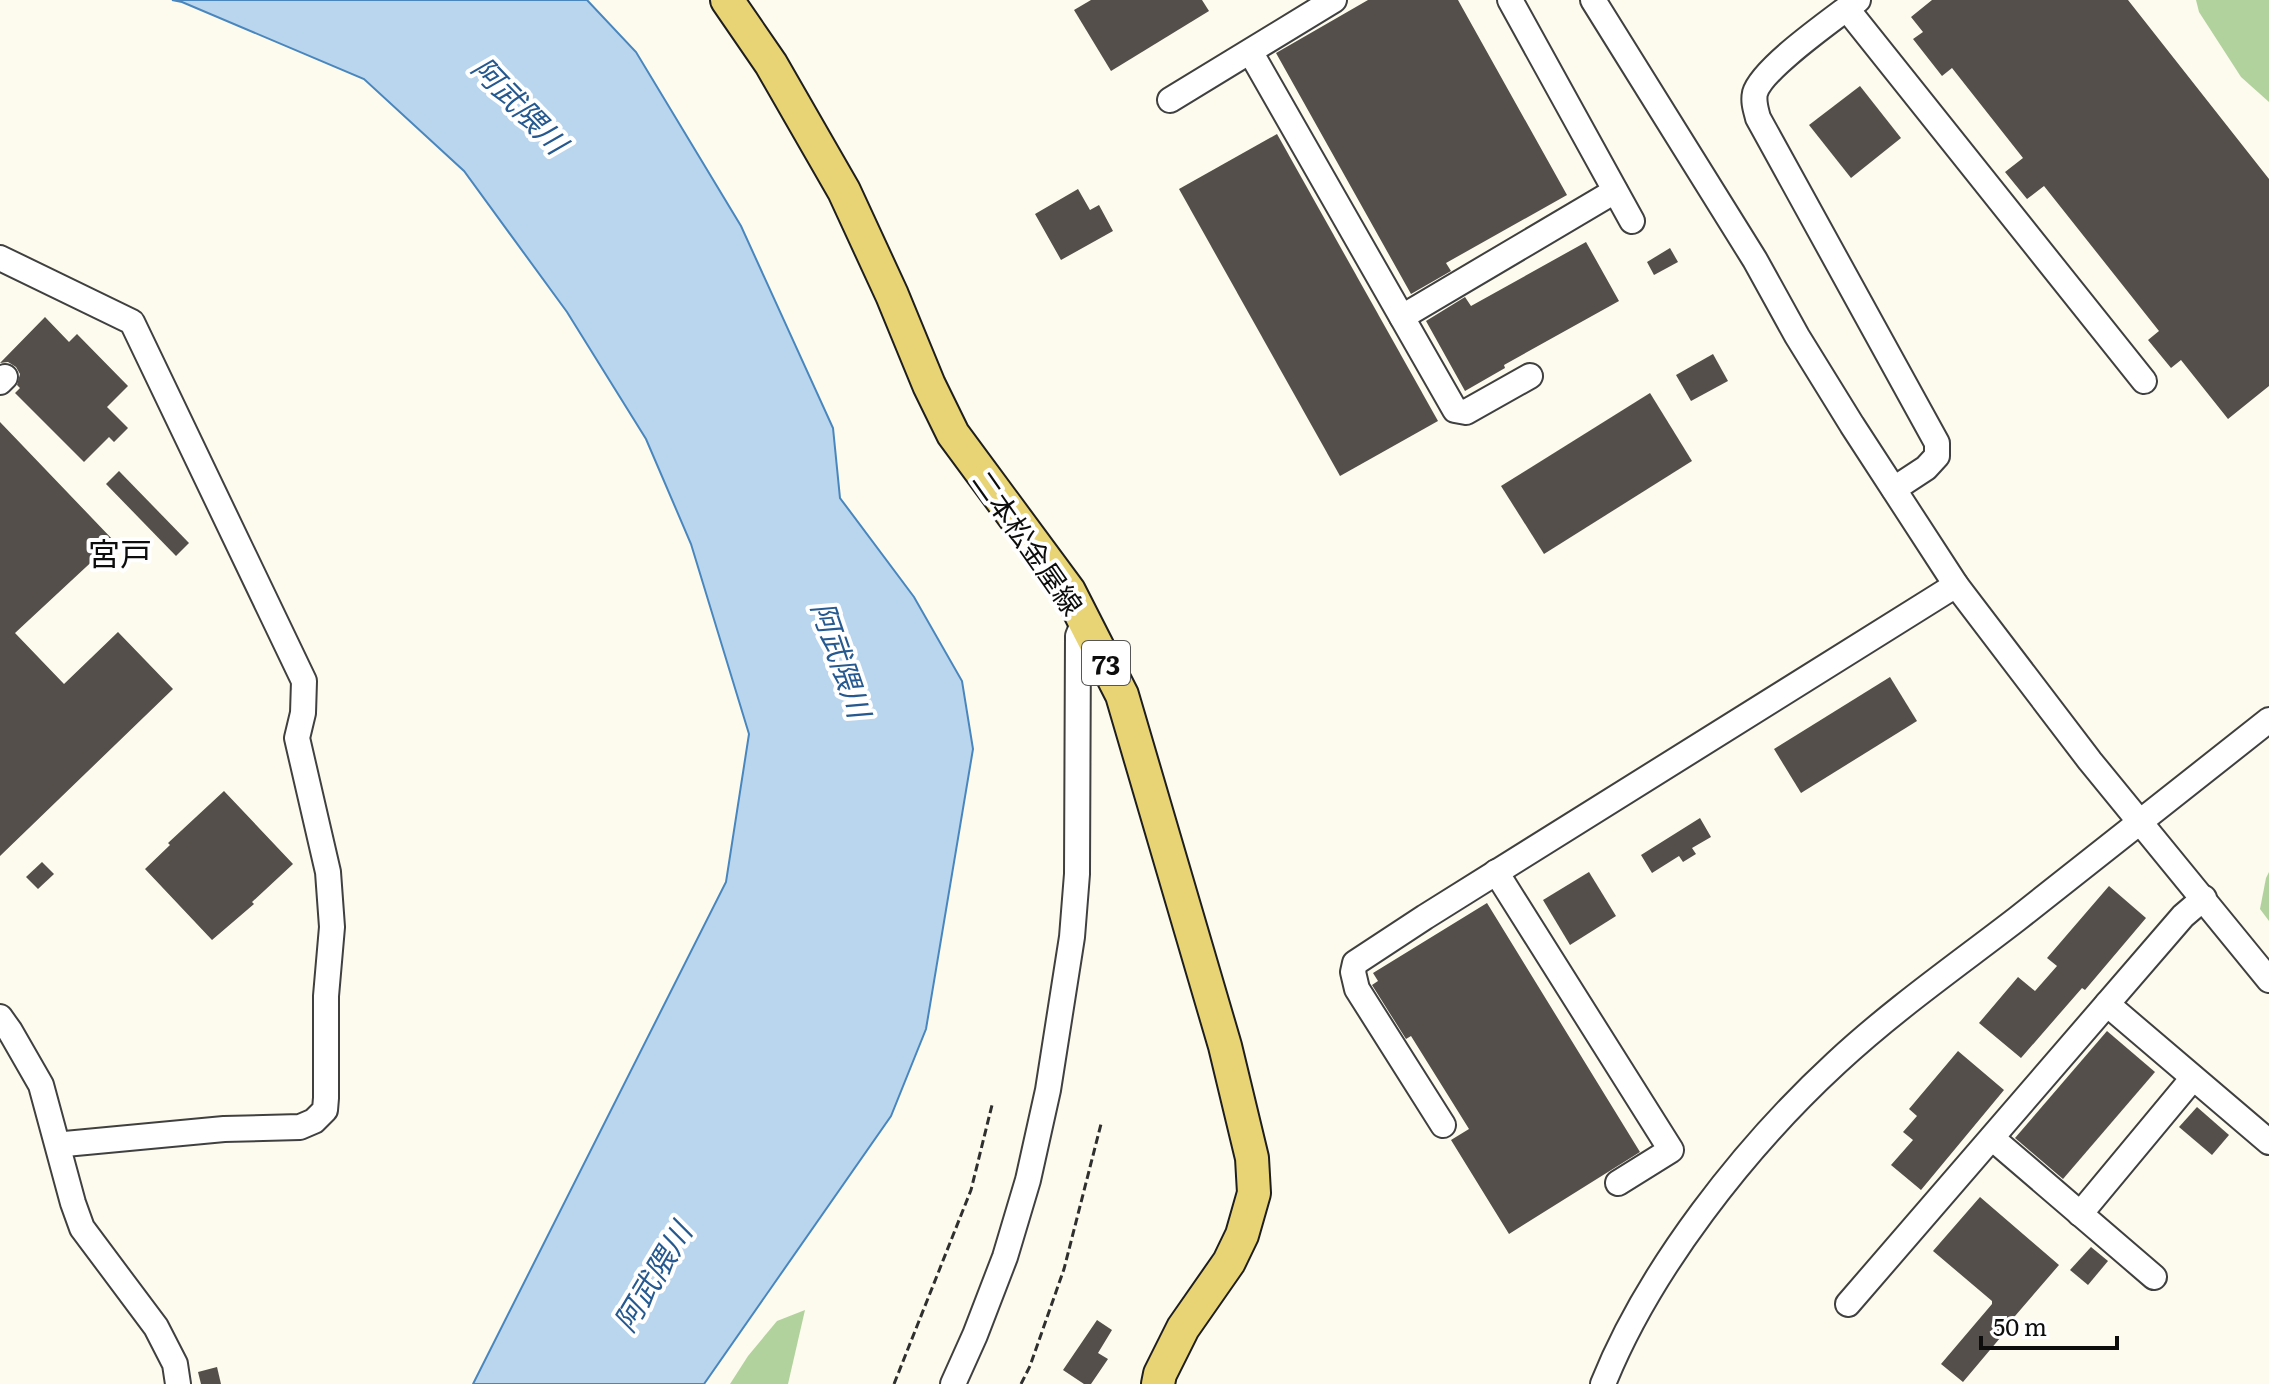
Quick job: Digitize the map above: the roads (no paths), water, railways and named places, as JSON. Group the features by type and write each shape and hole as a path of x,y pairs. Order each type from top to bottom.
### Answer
{"main road":[{"name":"二本松金屋線","path":"727,0 771,64 844,191 953,434 1069,591 1122,695 1225,1046 1252,1158 1254,1193 1242,1235 1229,1262 1183,1328 1158,1384"}],"street":[{"path":"1170,100 1334,0"},
{"path":"1510,0 1632,221"},
{"path":"1593,0 1755,260 1852,425 1956,585 2090,761 2269,980"},
{"path":"1894,489 1926,468 1937,456 1937,443 1758,118 1755,105 1756,92 1766,73 1852,5 2144,381"},
{"path":"1251,53 1455,410 1466,412 1530,376"},
{"path":"1402,317 1615,191"},
{"path":"0,258 132,322 304,681 303,713 297,738 328,872 332,927 326,996 325,1110 314,1121 300,1127 224,1129 65,1144"},
{"path":"1443,1125 1357,989 1353,972 1355,963 1956,585"},
{"path":"953,1384 1005,1257 1028,1180 1048,1090 1072,937 1077,874 1078,636 1084,621"},
{"path":"1603,1384 1637,1311 1679,1246 1719,1191 1798,1101 1837,1062 1913,998 2269,720"},
{"path":"1496,872 1671,1150 1618,1183"},
{"path":"1848,1304 2183,916 2204,898"},
{"path":"2107,1004 2269,1142"},
{"path":"0,1017 41,1085 82,1228 156,1327 175,1364 178,1384"},
{"path":"2080,1214 2193,1078"},
{"path":"1992,1138 2154,1277"}],"water":[{"name":"阿武隈川","path":"172,0 587,0 636,52 741,226 833,428 840,498 914,597 962,681 973,749 926,1029 891,1116 704,1384 473,1384 726,882 749,734 691,544 646,439 567,312 464,171 364,79"}],"district":[{"name":"宮戸","path":"120,552"}]}
